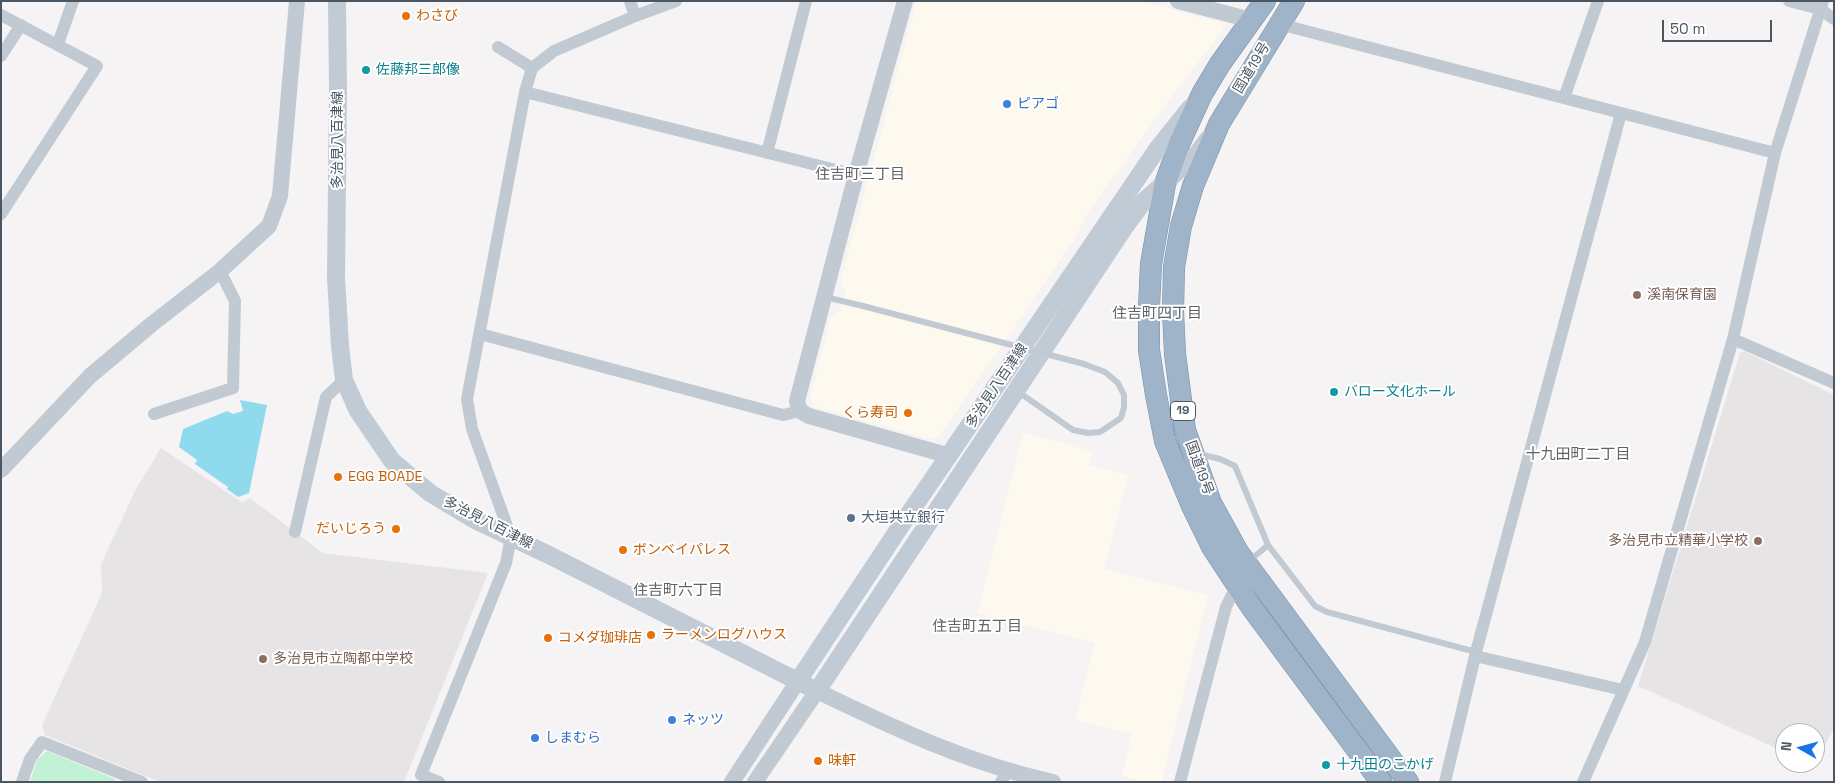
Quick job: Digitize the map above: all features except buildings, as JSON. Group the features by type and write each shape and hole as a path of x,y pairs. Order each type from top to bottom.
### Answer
{"highway":[{"name":"国道19号","path":"1265,1 1220,64 1202,94 1180,142 1165,184 1151,264 1149,298 1150,350 1156,395 1165,441 1192,506 1212,547 1252,608 1381,782"},
{"name":"国道19号","path":"1294,1 1219,124 1193,186 1181,226 1174,267 1175,354 1185,430 1211,503 1238,552 1408,782"}],"main road":[{"name":"多治見八百津線","path":"337,1 336,277 344,380 358,411 392,460 430,492 475,520 817,691 1124,228 1144,202 1197,154 1219,124"},
{"name":"多治見八百津線","path":"798,681 898,530 1158,148 1202,94"}],"street":[{"path":"58,44 66,15 73,1"},
{"path":"1,470 90,376 220,271 269,226 280,196 297,1"},
{"path":"630,1 635,16"},
{"path":"440,782 421,775 506,563 511,537 472,429 467,399 525,92 532,68 554,51 635,16 676,1"},
{"path":"767,152 806,1"},
{"path":"905,1 856,175 797,401 800,411 808,416 950,456"},
{"path":"1178,1 1251,20"},
{"path":"1564,98 1598,1"},
{"path":"1789,1 1821,5 1834,18"},
{"path":"1583,782 1622,690 1645,642 1733,339 1775,153 1821,5"},
{"path":"1,15 97,66 1,214"},
{"path":"1279,24 1775,153"},
{"path":"1,56 21,25"},
{"path":"498,47 532,68"},
{"path":"525,92 856,175"},
{"path":"1446,782 1475,654 1621,113"},
{"path":"154,414 233,388 235,301 220,271"},
{"path":"480,334 783,415 800,411"},
{"path":"1733,339 1834,383"},
{"path":"295,532 326,396 344,380"},
{"path":"1180,782 1226,608 1237,584"},
{"path":"1475,654 1622,690"},
{"path":"732,782 798,681"},
{"path":"755,782 817,691 912,736 965,757 1005,776 1053,782"},
{"path":"22,782 30,759 42,742 142,782"}],"lane":[{"path":"825,296 1084,364 1105,372 1118,383 1124,396 1124,407 1121,418 1100,432 1088,433 1073,430 1016,391"},
{"path":"1193,452 1220,459 1236,466 1268,545 1315,606 1327,612 1475,654"},
{"path":"1246,564 1268,545"}],"shaded area":[{"path":"917,1 1140,1 1223,23 1222,31 1166,104 1084,218 1076,237 940,435 930,439 815,407 810,397 831,316 840,309 846,293 840,283"},
{"name":"多治見市立精華小学校","path":"1744,351 1834,395 1834,728 1825,746 1825,723 1775,723 1775,748 1638,686 1740,353"},
{"path":"1023,433 1092,451 1089,465 1128,475 1104,569 1208,595 1161,782 1143,782 1122,776 1132,734 1075,720 1095,643 977,613"},
{"name":"多治見市立陶都中学校","path":"161,448 243,503 250,498 323,553 488,573 404,782 160,782 45,735 42,725 102,593 101,564 137,487"}],"green space":[{"path":"47,751 115,779 114,782 30,782 37,760"}],"water":[{"path":"240,400 267,405 249,493 238,497 227,489 228,487 195,464 197,460 179,447 183,429 227,411 233,414 243,411"}],"place":[{"name":"わさび","path":"406,16"},
{"name":"佐藤邦三郎像","path":"366,70"},
{"name":"ピアゴ","path":"1007,104"},
{"name":"溪南保育園","path":"1637,295"},
{"name":"バロー文化ホール","path":"1334,392"},
{"name":"くら寿司","path":"908,413"},
{"name":"EGG BOADE","path":"338,477"},
{"name":"大垣共立銀行","path":"851,518"},
{"name":"だいじろう","path":"396,529"},
{"name":"多治見市立精華小学校","path":"1758,541"},
{"name":"ボンベイパレス","path":"623,550"},
{"name":"ラーメンログハウス","path":"651,635"},
{"name":"コメダ珈琲店","path":"548,638"},
{"name":"多治見市立陶都中学校","path":"263,659"},
{"name":"ネッツ","path":"672,720"},
{"name":"しまむら","path":"535,738"},
{"name":"味軒","path":"818,761"},
{"name":"十九田のこかげ","path":"1326,765"}],"district":[{"name":"住吉町三丁目","path":"860,175"},
{"name":"住吉町四丁目","path":"1157,314"},
{"name":"十九田町二丁目","path":"1578,455"},
{"name":"住吉町六丁目","path":"678,591"},
{"name":"住吉町五丁目","path":"977,627"}]}
